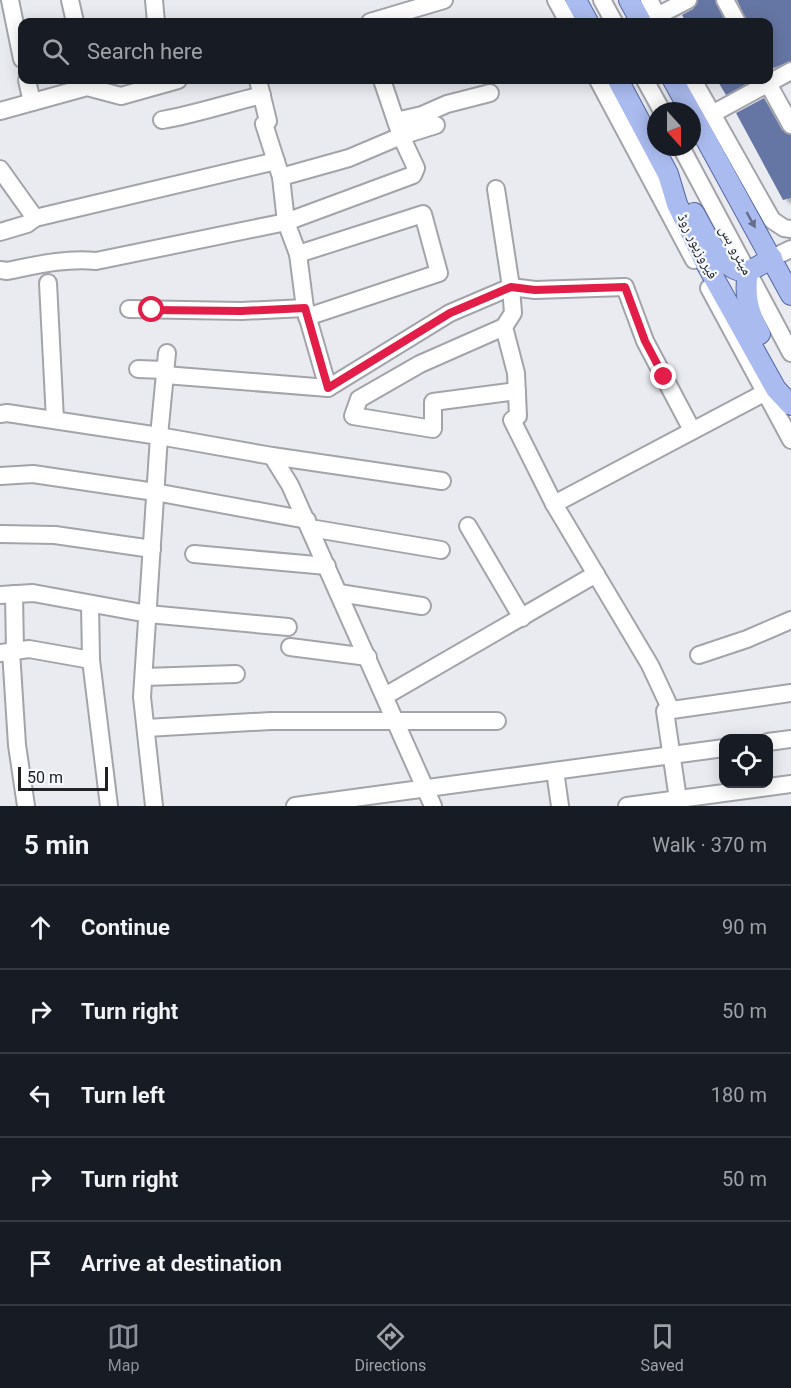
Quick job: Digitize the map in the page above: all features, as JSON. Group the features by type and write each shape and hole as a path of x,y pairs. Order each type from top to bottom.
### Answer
{"main road":[{"path":"576,0 586,18"},
{"path":"629,0 651,18"},
{"name":"فیروزپور روڈ","path":"619,84 628,117 668,174 676,204 704,260 776,388 791,405"},
{"path":"675,84 685,102"},
{"path":"701,126 739,180 772,258 791,295"},
{"path":"668,174 686,198 723,261 737,270 748,271 772,258"},
{"path":"748,271 745,296 749,314 791,396"}],"street":[{"path":"10,0 18,39"},
{"path":"70,0 74,18"},
{"path":"154,0 156,18"},
{"path":"383,18 444,0"},
{"path":"556,0 566,18"},
{"path":"602,0 612,18"},
{"path":"649,0 653,18"},
{"path":"656,18 688,0"},
{"path":"725,0 735,18"},
{"path":"773,78 791,71"},
{"path":"28,84 32,102"},
{"path":"0,111 83,84"},
{"path":"89,84 121,96 159,84"},
{"path":"0,270 7,271 54,261 80,259 96,261 286,222 413,175 416,168 383,84"},
{"path":"601,84 628,117 764,393 791,440"},
{"path":"647,84 657,102"},
{"path":"695,84 712,114 739,180 772,220 784,228 791,229"},
{"path":"712,114 762,84"},
{"path":"769,84 791,125"},
{"path":"162,120 214,107 260,87 268,121 264,124 278,169 286,222 297,254 306,313 328,388"},
{"path":"0,232 27,224 35,218 278,169 349,159 422,115 447,104 490,93"},
{"path":"399,129 436,125"},
{"name":"میٹرو بس","path":"686,156 791,353"},
{"path":"0,169 35,218"},
{"path":"496,189 513,313 504,327 420,364 359,399 352,416 433,429 433,402 517,391"},
{"path":"129,309 306,313 440,273 423,214 297,254"},
{"path":"772,258 791,249"},
{"path":"48,283 56,420"},
{"path":"138,369 166,366 328,388 450,313 511,287 535,290 625,287 645,341 692,430"},
{"path":"504,327 516,373 518,416 512,420 554,504 650,665 671,710"},
{"path":"154,806 142,697 159,436 166,366"},
{"path":"554,504 764,393"},
{"path":"0,414 8,413 56,420 442,482"},
{"path":"272,456 290,484 433,806"},
{"path":"0,476 33,474 155,492 441,550"},
{"path":"468,526 522,618"},
{"path":"0,534 54,535 152,549"},
{"path":"194,554 327,566"},
{"path":"385,696 596,574"},
{"path":"26,806 17,745 7,595 33,593 148,614 288,627"},
{"path":"339,593 422,606"},
{"path":"90,604 91,660 109,806"},
{"path":"699,655 747,639 791,620"},
{"path":"290,647 368,657"},
{"path":"9,652 29,649 91,660"},
{"path":"144,677 236,674"},
{"path":"679,802 664,711 791,693"},
{"path":"146,728 271,720 497,721"},
{"path":"773,741 791,739"},
{"path":"296,806 406,799 426,789 719,749"},
{"path":"555,771 560,806"},
{"path":"627,806 679,802 791,784"}],"building":[{"path":"698,0 715,0 723,18 684,18 682,15 693,9"},
{"path":"737,0 791,0 791,61 773,68 773,18 745,18"},
{"path":"719,84 746,84 726,95"},
{"path":"764,98 782,130 791,135 791,198 783,200 736,113"}],"route":[{"path":"152,310 241,311 305,308 328,388 450,313 511,287 535,290 625,287 645,341 664,377"}]}
